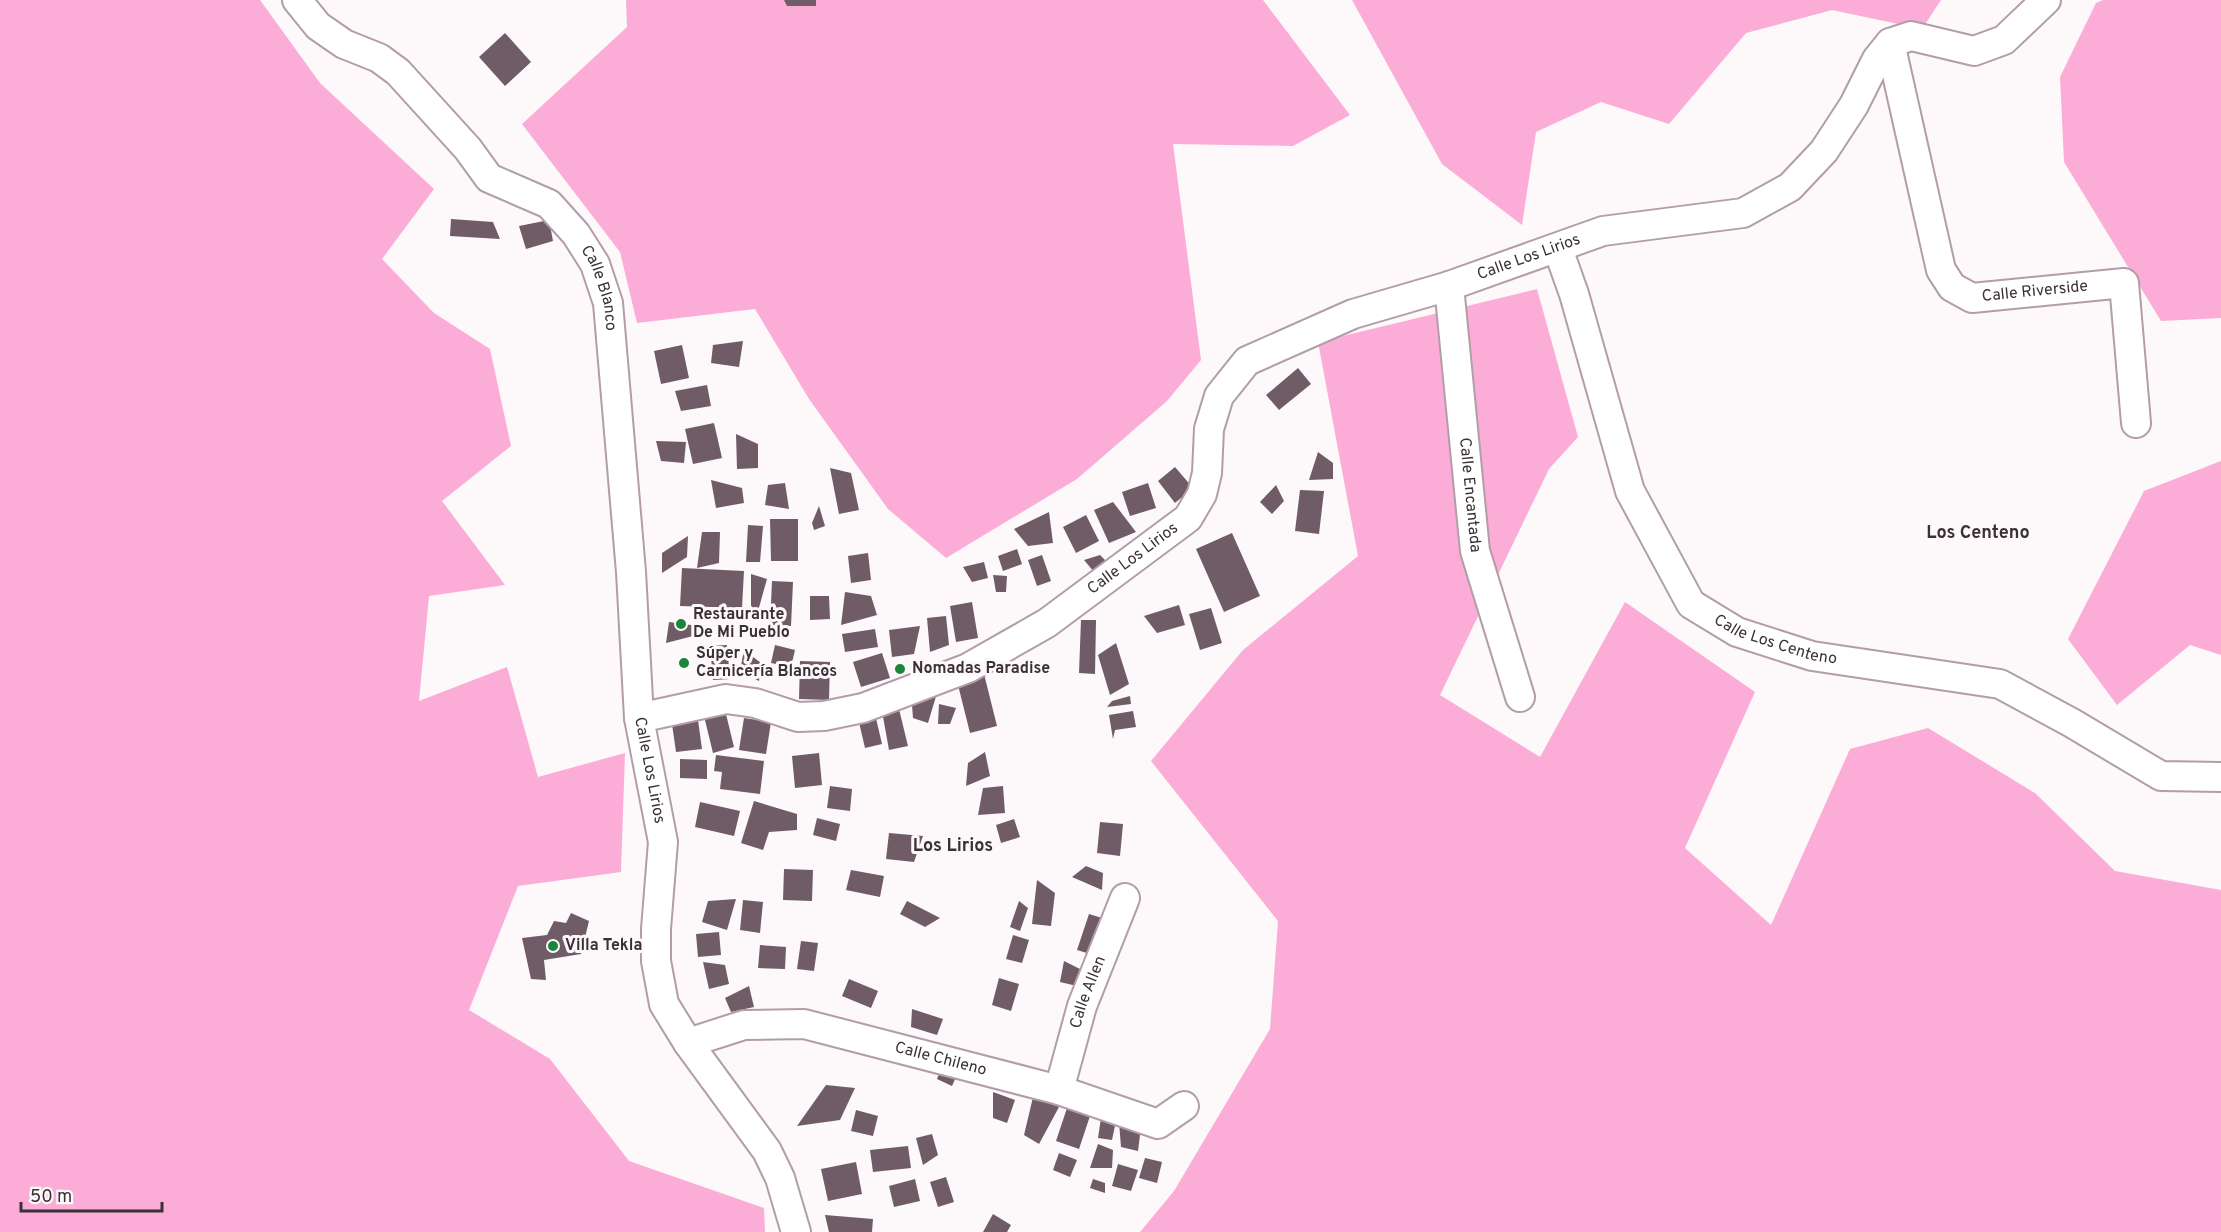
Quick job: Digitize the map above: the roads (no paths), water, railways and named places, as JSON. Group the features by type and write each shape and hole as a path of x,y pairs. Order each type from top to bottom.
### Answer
{"street":[{"name":"Calle Blanco","path":"297,0 317,13 344,44 379,58 398,72 468,149 489,178 549,204 576,234 595,264 608,303 631,572 639,718"},
{"path":"1890,43 1911,36 1974,51 2004,40 2046,0"},
{"name":"Calle Los Lirios","path":"796,1232 780,1178 767,1151 687,1043 664,1004 656,961 656,929 663,842 639,718 726,699 754,703 798,717 824,716 863,708 968,668 1047,622 1188,518 1202,494 1207,473 1209,429 1219,396 1247,361 1353,314 1449,286 1558,249 1603,231 1743,213 1765,203 1790,187 1824,151 1854,105 1877,59 1890,43"},
{"name":"Calle Riverside","path":"1890,43 1941,270 1952,287 1972,298 2124,283 2136,423"},
{"name":"Calle Los Centeno","path":"1558,249 1574,294 1630,491 1691,604 1737,632 1812,656 2000,684 2072,723 2161,776 2221,777"},
{"name":"Calle Encantada","path":"1449,286 1475,551 1520,697"},
{"name":"Calle Allen","path":"1059,1090 1082,1006 1125,898"},
{"name":"Calle Chileno","path":"687,1043 744,1025 804,1024 1059,1090 1158,1125 1184,1106"}],"place":[{"name":"Restaurante De Mi Pueblo","path":"681,624"},
{"name":"Súper y Carnicería Blancos","path":"684,663"},
{"name":"Nomadas Paradise","path":"900,669"},
{"name":"Villa Tekla","path":"553,946"}],"district":[{"name":"Los Centeno","path":"1978,533"},
{"name":"Los Lirios","path":"953,846"}]}
